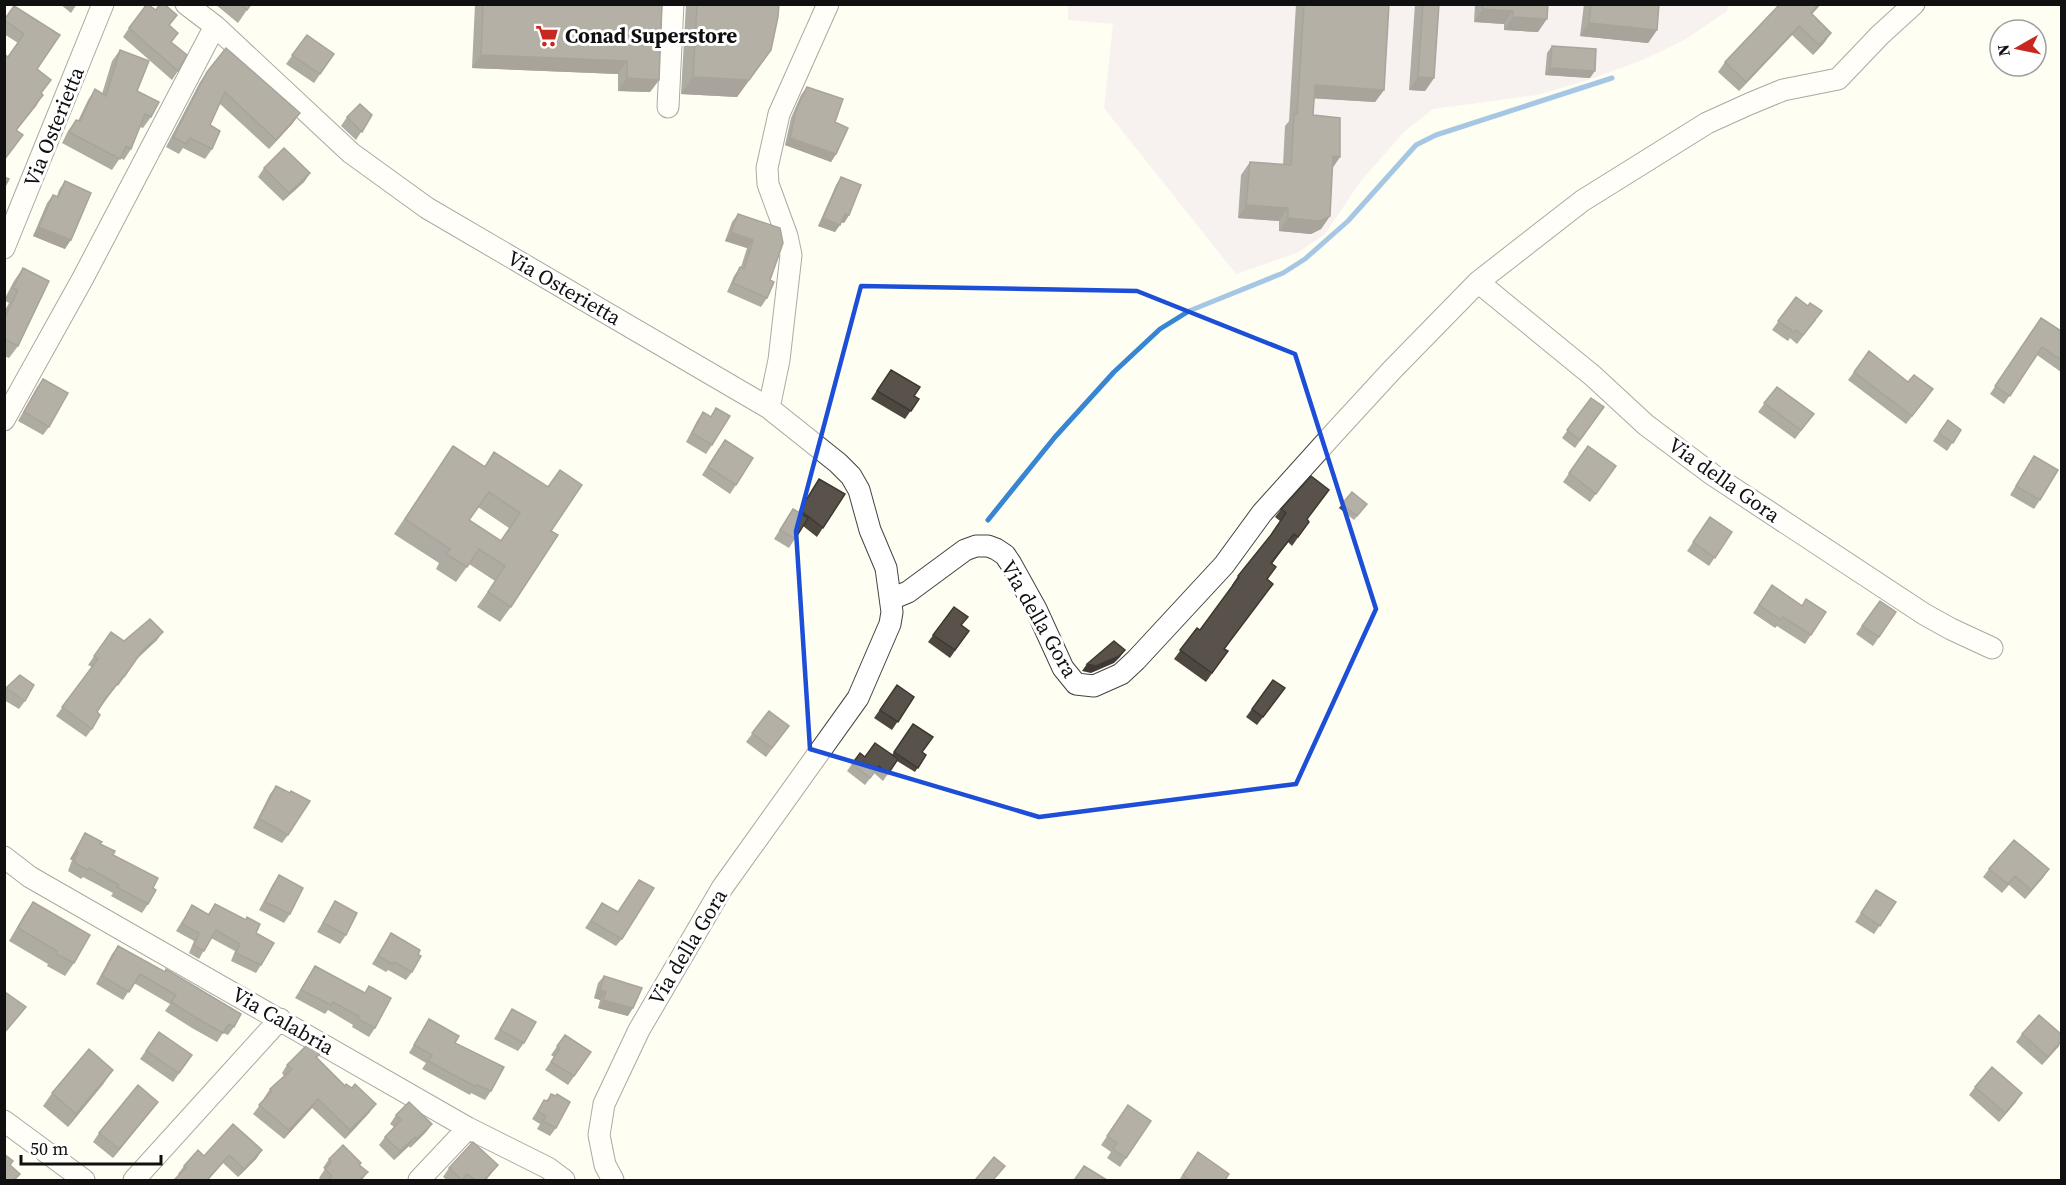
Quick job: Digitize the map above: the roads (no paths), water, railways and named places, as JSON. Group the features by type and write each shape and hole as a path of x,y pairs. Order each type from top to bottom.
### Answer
{"street":[{"name":"Via Osterietta","path":"4,248 103,4"},
{"name":"Via Osterietta","path":"186,4 215,26 351,153 427,208 769,408 838,463 859,490 870,530 886,568 891,599"},
{"path":"668,107 673,4"},
{"path":"769,408 779,360 791,255 768,184 767,168 779,114 828,4"},
{"name":"Via della Gora","path":"613,1180 605,1165 599,1135 604,1104 634,1039 722,888 858,698 890,624 891,599 908,592 965,550 976,546 988,546 1005,555 1011,564 1036,609 1063,668 1076,684 1094,686 1120,674 1216,574 1262,513 1335,432 1478,282 1582,201 1707,123 1783,90 1838,79 1880,35 1914,4"},
{"path":"4,420 83,278 215,26"},
{"name":"Via della Gora","path":"1478,282 1593,376 1646,425 1713,474 1924,614 1992,648"},
{"name":"Via Calabria","path":"4,857 30,877 468,1128 548,1167 564,1180"},
{"path":"134,1180 280,1019"},
{"path":"4,1121 84,1180"},
{"path":"419,1180 468,1128"}],"waterway":[{"path":"988,520 1055,437 1114,372 1160,329 1189,311 1283,273 1305,259 1348,221 1416,145 1436,135 1612,78"}],"place":[{"name":"Conad Superstore","path":"547,36"}]}
